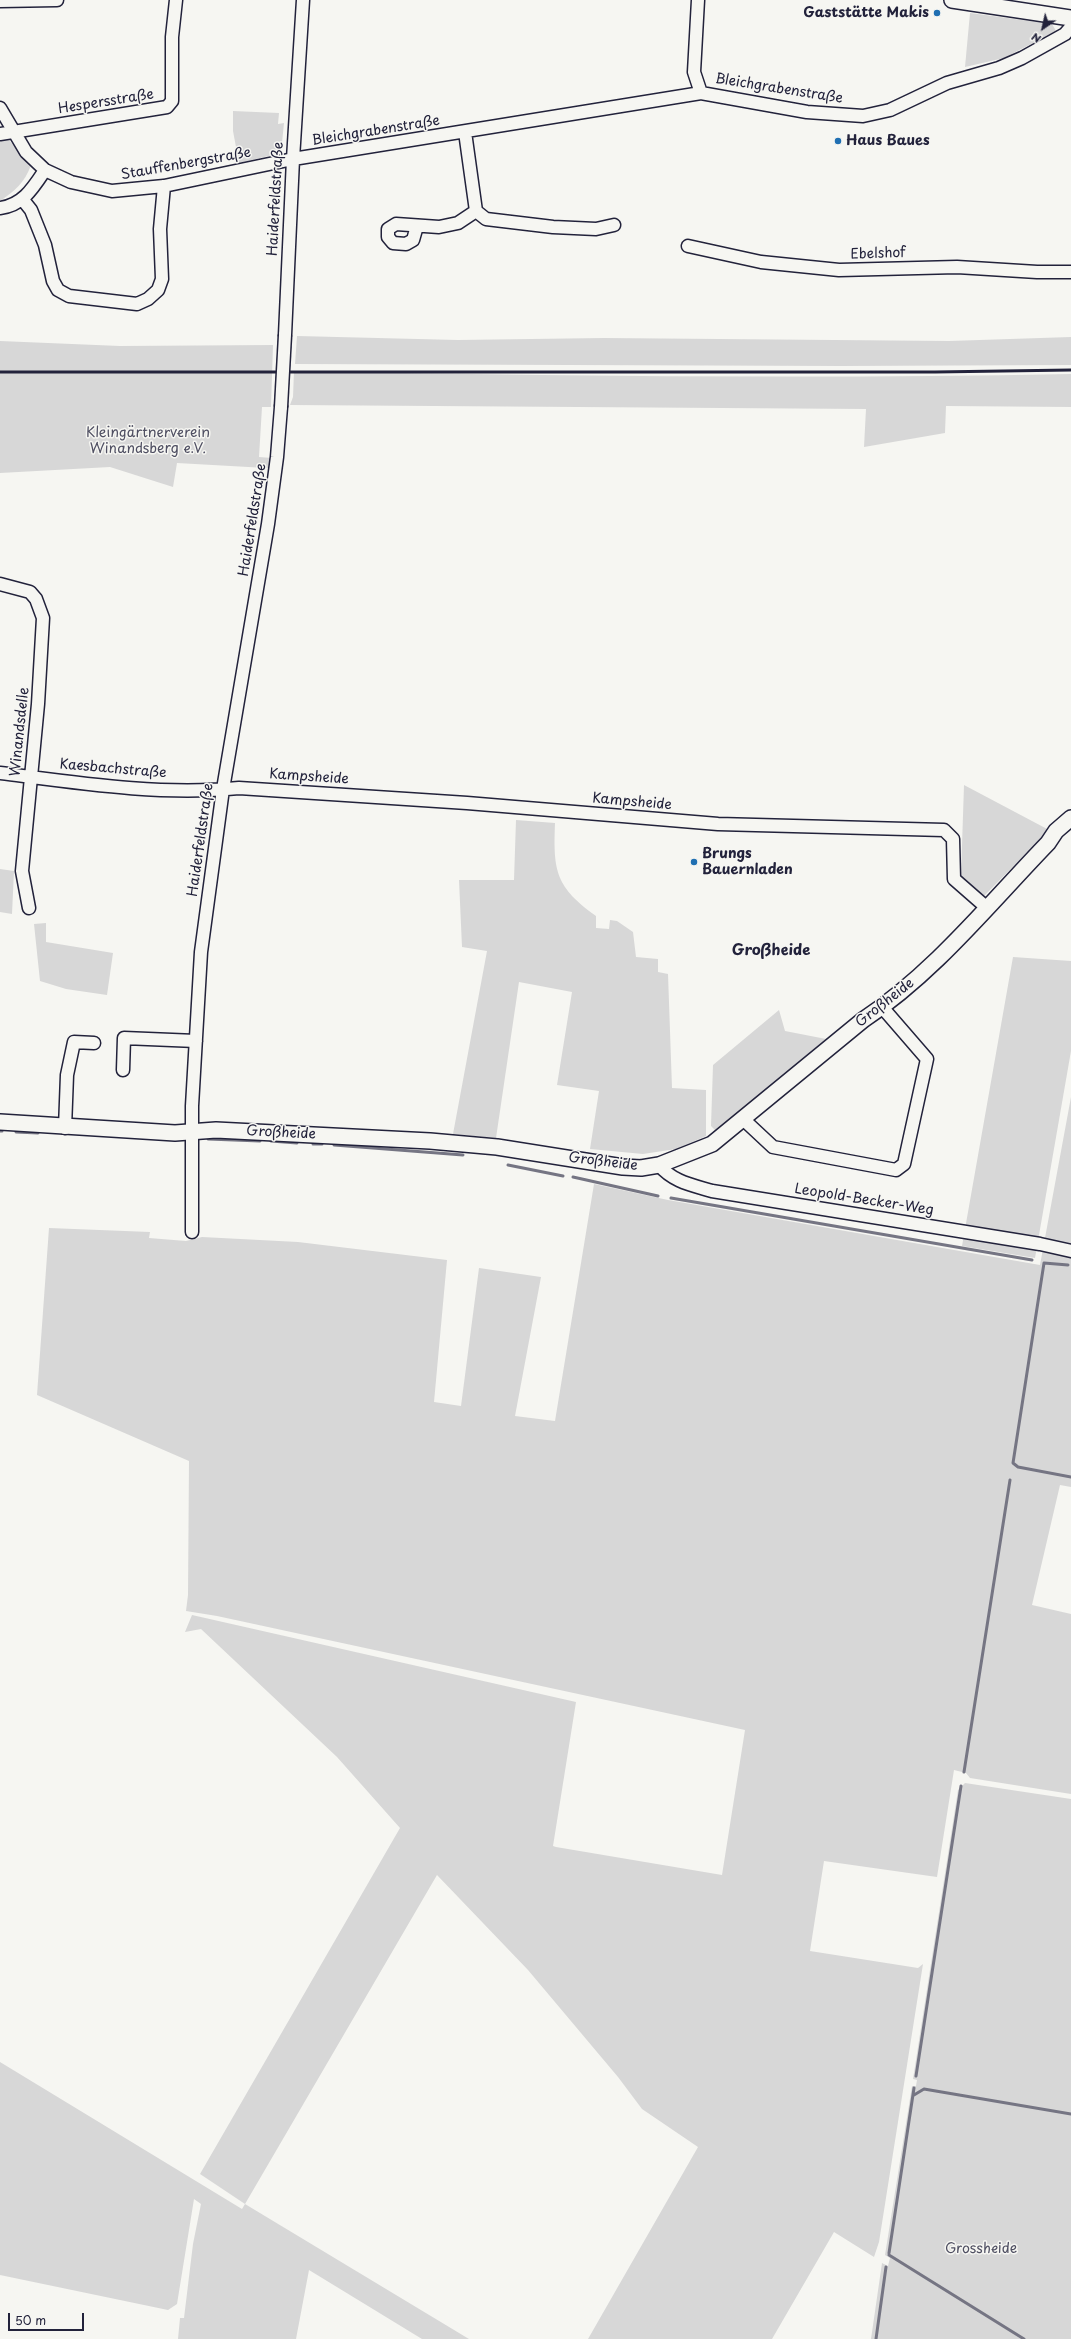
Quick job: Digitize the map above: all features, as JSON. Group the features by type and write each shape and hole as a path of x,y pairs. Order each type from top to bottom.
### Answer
{"street":[{"path":"0,2 57,0"},
{"name":"Hespersstraße","path":"0,134 167,107 172,102 172,37 176,0"},
{"name":"Haiderfeldstraße","path":"192,1232 193,1130 201,952 223,789 268,524 277,457 303,0"},
{"name":"Bleichgrabenstraße","path":"698,0 694,72 702,93"},
{"path":"952,0 1071,18"},
{"name":"Bleichgrabenstraße","path":"293,159 702,93 807,112 863,116 890,110 946,83 999,68 1022,58 1065,34 1071,27"},
{"name":"Stauffenbergstraße","path":"0,108 26,152 45,170 71,182 112,191 164,186 293,159"},
{"path":"465,132 476,211 486,219 553,227 596,229 614,225"},
{"path":"0,208 23,200 45,170"},
{"path":"23,200 31,210 45,245 53,281 58,290 69,296 137,304 148,299 158,290 162,279 160,229 164,186"},
{"path":"417,226 439,227 458,223 476,211"},
{"name":"Ebelshof","path":"688,246 761,262 839,270 957,267 1037,272 1071,272"},
{"name":"Winandsdelle","path":"0,584 30,592 36,599 43,618 38,704 22,871 29,908"},
{"name":"Kaesbachstraße","path":"0,773 106,785 206,791 223,789"},
{"name":"Kampsheide","path":"223,789 239,788 467,803 718,824 944,830 953,839 954,879 986,907"},
{"name":"Großheide","path":"0,1122 65,1128 174,1133 193,1130 305,1133 430,1141 497,1147 623,1167 641,1168 659,1165 712,1144 863,1020 882,1007 957,940 986,907 1048,843 1056,831 1071,818"},
{"name":"Großheide","path":"1048,843 1059,836 1071,835"},
{"path":"743,1119 773,1147 896,1170 904,1164 928,1059 882,1007"},
{"path":"123,1070 124,1038 196,1041"},
{"path":"65,1128 68,1075 74,1042 94,1043"},
{"name":"Leopold-Becker-Weg","path":"659,1165 668,1176 688,1184 712,1190 1040,1244 1071,1251"}],"green space":[{"path":"970,13 1052,24 1056,31 1004,58 965,67"},
{"path":"233,111 279,113 278,124 284,123 281,153 239,163 233,131"},
{"path":"0,138 7,138 31,165 29,171 19,186 0,201"},
{"path":"297,336 458,340 604,338 949,341 1071,337 1071,365 841,366 295,364"},
{"name":"Kleingärtnerverein Winandsberg e.V.","path":"0,341 120,346 273,345 271,407 262,407 259,457 272,458 284,469 177,463 173,487 110,467 0,473"},
{"path":"294,371 682,376 974,376 1071,374 1071,407 946,406 945,433 864,447 866,409 290,405 293,397"},
{"path":"964,785 1049,830 984,896 961,876"},
{"path":"516,820 555,823 555,854 560,877 565,887 572,896 596,916 596,928 609,929 610,920 617,921 633,932 636,957 658,959 658,972 668,974 672,1088 706,1090 706,1136 676,1149 643,1154 590,1149 599,1091 557,1085 572,992 519,982 496,1138 453,1134 487,951 462,947 459,880 514,880"},
{"path":"0,869 14,871 12,914 0,912"},
{"path":"46,923 46,942 113,953 107,995 66,989 40,981 34,924"},
{"path":"1013,957 1071,961 1071,1051 1035,1258 962,1246"},
{"path":"779,1010 785,1031 826,1039 716,1131 711,1126 713,1065"},
{"path":"1071,1097 1071,1487 1060,1485 1032,1605 1071,1614 1071,1794 970,1778 966,1773 954,1770 937,1877 824,1861 810,1951 918,1968 923,1964 879,2242 874,2257 834,2232 772,2339 588,2339 698,2147 642,2109 618,2077 528,1970 437,1875 245,2204 200,2174 400,1828 337,1757 201,1629 185,1632 192,1615 576,1702 553,1846 556,1847 722,1875 745,1730 217,1616 186,1611 188,1595 189,1461 37,1395 49,1228 150,1232 149,1238 186,1241 202,1237 298,1242 447,1260 434,1402 461,1406 479,1268 541,1277 515,1416 555,1421 594,1184 668,1200 1040,1265"},
{"name":"Grossheide","path":"965,1783 1071,1799 1071,2339 871,2339 882,2263 888,2266 890,2258 885,2255 912,2086 916,2086 917,2080 913,2079 958,1790"},
{"path":"0,2062 242,2209 245,2204 469,2339 422,2339 309,2270 296,2339 178,2339 180,2318 184,2318 193,2244 201,2204 194,2199 177,2304 168,2310 0,2275"}],"waterway":[{"path":"16,1132 38,1133"},
{"path":"208,1139 260,1141"},
{"path":"271,1141 297,1143"},
{"path":"313,1144 322,1144"},
{"path":"334,1145 463,1155"},
{"path":"508,1165 563,1176"},
{"path":"573,1177 658,1196"},
{"path":"671,1198 1032,1260"},
{"path":"1068,1265 1044,1263 1013,1463 1018,1467 1071,1477"},
{"path":"964,1772 1010,1480"},
{"path":"916,2076 961,1786"},
{"path":"889,2253 914,2088"},
{"path":"914,2095 924,2089 1071,2114"},
{"path":"889,2255 1024,2339"},
{"path":"876,2339 886,2267"}],"railway":[{"path":"0,372 935,372 1071,370"}],"place":[{"name":"Gaststätte Makis","path":"937,13"},
{"name":"Haus Baues","path":"838,141"},
{"name":"Brungs Bauernladen","path":"694,862"}],"district":[{"name":"Großheide","path":"771,951"}]}
